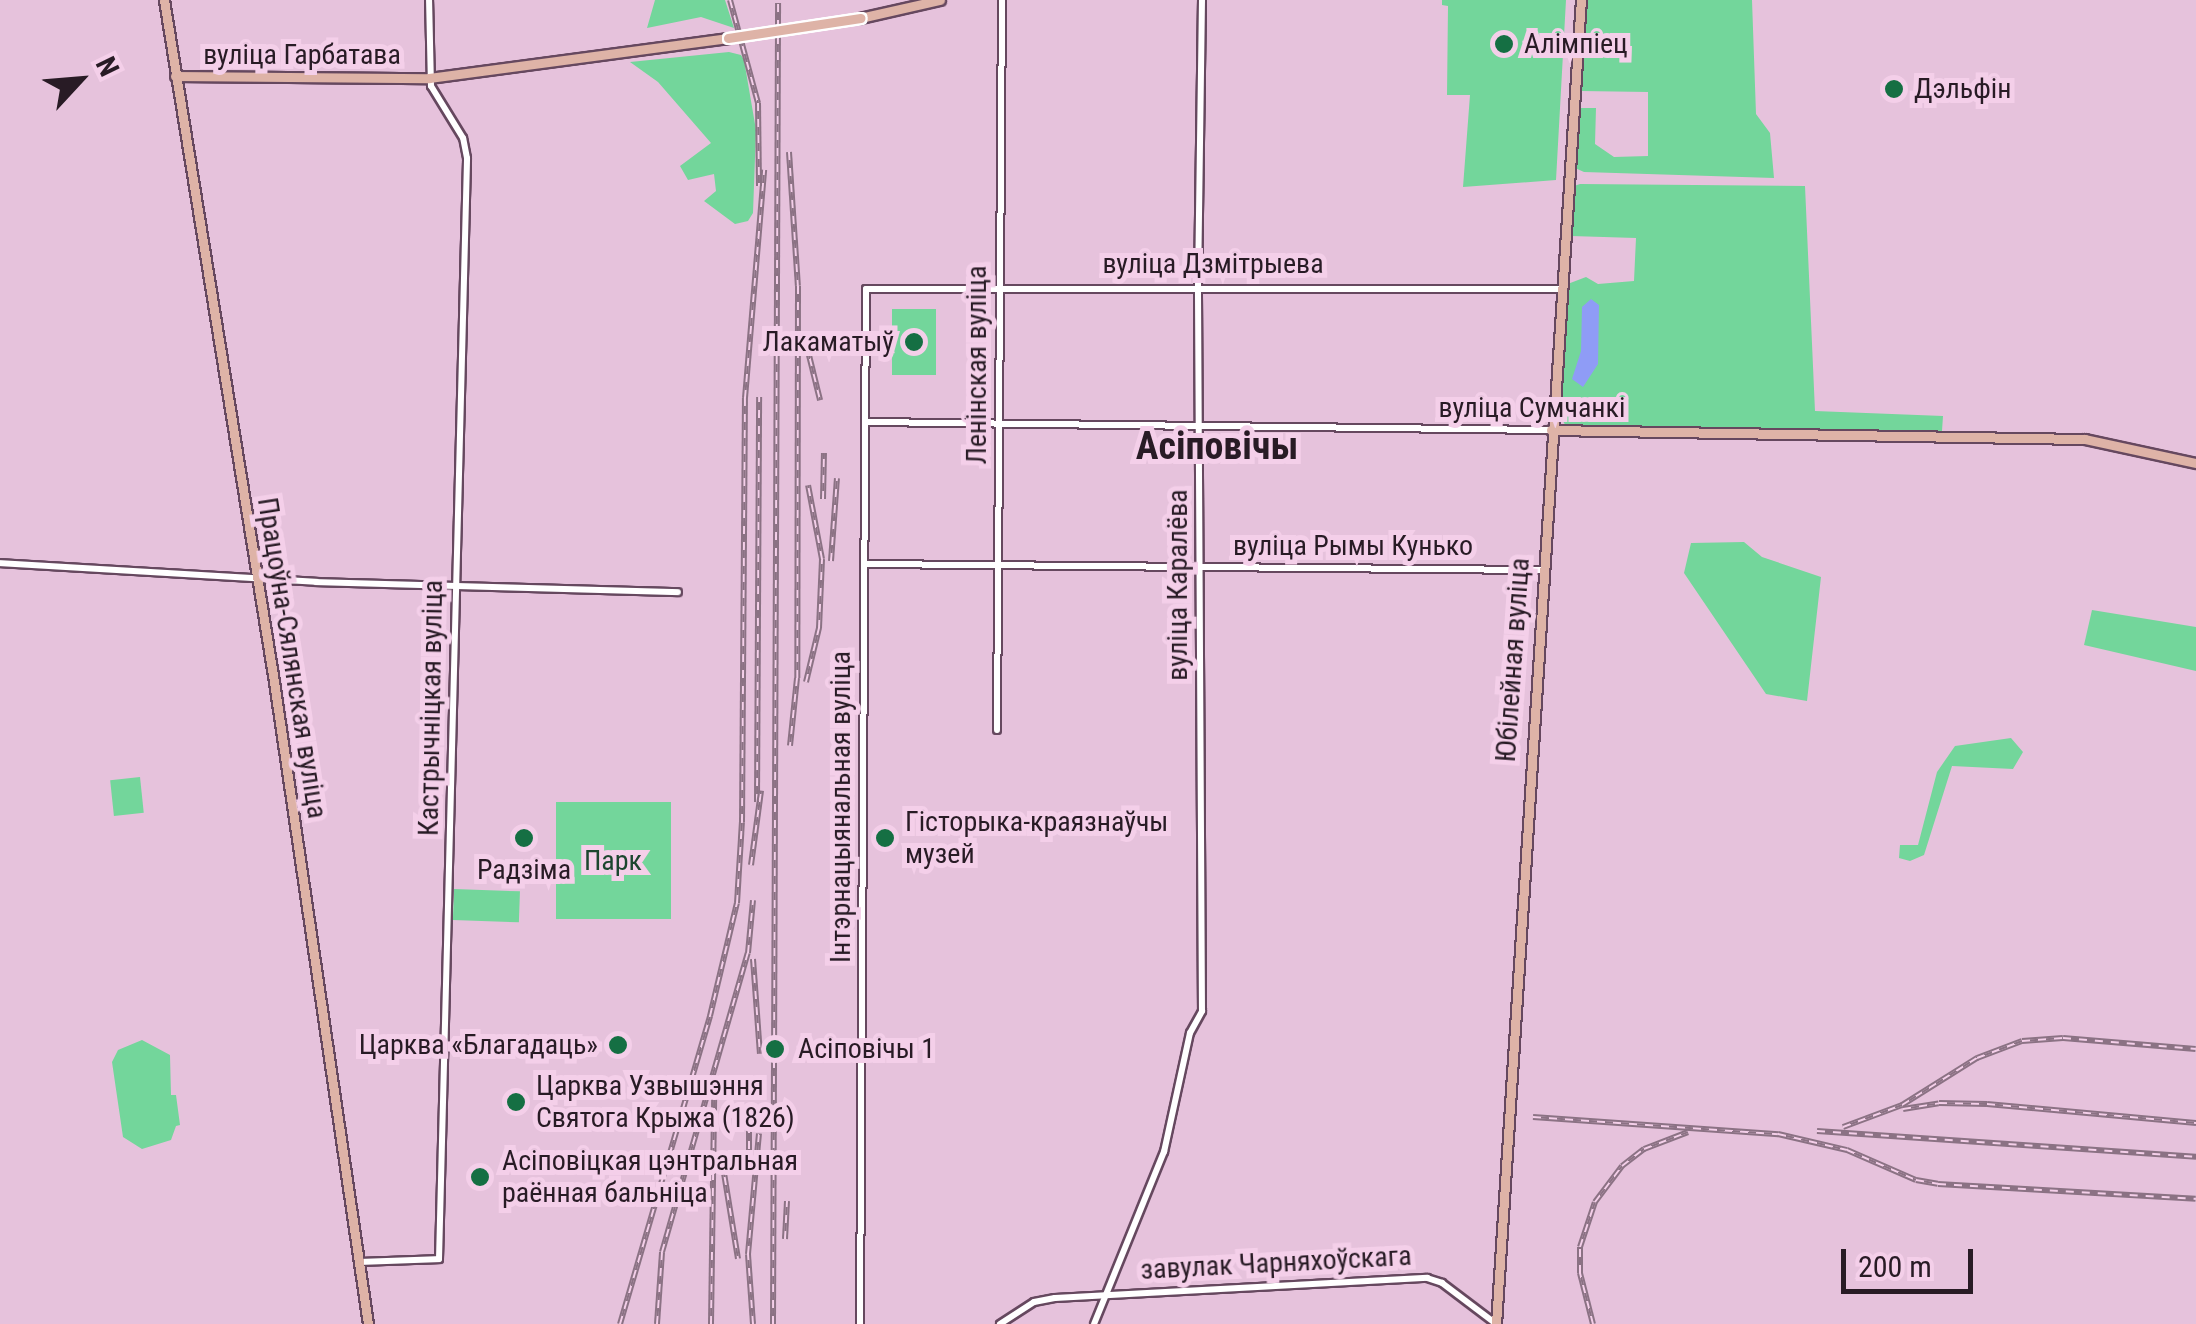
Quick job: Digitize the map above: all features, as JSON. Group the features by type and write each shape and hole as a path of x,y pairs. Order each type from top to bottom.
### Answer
{"main road":[{"name":"Працоўна-Сялянская вуліца","path":"164,0 258,580 362,1262 368,1324"},
{"name":"вуліца Гарбатава","path":"175,76 429,78 860,18 940,0"},
{"name":"Юбілейная вуліца","path":"1496,1324 1541,570 1581,0"},
{"name":"вуліца Сумчанкі","path":"1551,430 2085,439 2196,462"}],"street":[{"path":"429,0 429,78"},
{"name":"Ленінская вуліца","path":"997,730 1002,0"},
{"name":"вуліца Каралёва","path":"1094,1324 1161,1161 1190,1033 1202,1011 1198,286 1202,0"},
{"name":"Кастрычніцкая вуліца","path":"362,1262 439,1259 467,158 463,138 429,78"},
{"name":"вуліца Дзмітрыева","path":"866,289 1198,286 1560,289"},
{"name":"Інтэрнацыянальная вуліца","path":"860,1324 866,289"},
{"name":"вуліца Сумчанкі","path":"866,422 1551,430"},
{"path":"0,562 258,580 678,592"},
{"name":"вуліца Рымы Кунько","path":"865,564 1541,570"},
{"name":"завулак Чарняхоўскага","path":"1000,1324 1038,1301 1426,1278 1442,1283 1496,1324"}],"green space":[{"path":"655,0 725,0 734,28 701,17 647,28"},
{"path":"1442,0 1566,0 1556,180 1463,187 1470,95 1447,95 1448,6 1442,5"},
{"path":"1587,0 1752,0 1756,114 1770,133 1774,178 1584,172 1575,168 1580,108 1596,108 1595,144 1614,157 1648,156 1648,92 1581,91"},
{"path":"729,52 744,60 756,130 753,213 748,221 735,224 704,201 716,191 714,174 688,180 680,166 711,143 658,82 630,62"},
{"path":"1574,186 1805,186 1815,411 1943,416 1942,431 1566,426 1557,412 1565,285 1586,277 1598,284 1634,281 1636,238 1571,236"},
{"name":"Лакаматыў","path":"892,309 936,309 936,375 892,375"},
{"path":"1744,542 1762,557 1821,577 1807,701 1766,694 1684,573 1691,543"},
{"path":"2092,610 2196,627 2196,671 2084,645"},
{"path":"2011,738 2023,752 2013,769 1952,766 1924,855 1910,861 1899,858 1900,845 1918,845 1937,772 1955,746"},
{"path":"140,777 144,813 114,816 110,780"},
{"name":"Парк","path":"556,802 671,802 671,919 556,919"},
{"path":"454,889 520,891 519,922 453,920"},
{"path":"142,1040 170,1055 171,1095 176,1095 180,1125 171,1140 142,1149 123,1137 112,1062 118,1050"}],"water":[{"path":"1591,299 1599,305 1598,364 1583,387 1572,379 1581,351 1582,307"}],"railway":[{"path":"730,0 758,103 759,186"},
{"path":"773,1324 778,3"},
{"path":"789,152 798,286 797,678 790,746"},
{"path":"620,1324 710,1016 737,903 742,822 745,398 764,170"},
{"path":"806,343 820,400"},
{"path":"757,802 759,397"},
{"path":"823,499 824,453"},
{"path":"831,561 837,478"},
{"path":"806,682 819,628 822,559 808,485"},
{"path":"751,865 761,791"},
{"path":"657,1324 662,1252 748,953 753,900"},
{"path":"753,959 760,1054"},
{"path":"1843,1127 1902,1105 1977,1058 2022,1041 2063,1038 2196,1049"},
{"path":"711,1324 714,1099"},
{"path":"1903,1109 1939,1103 1987,1104 2196,1123"},
{"path":"749,1109 749,1150"},
{"path":"1533,1117 1778,1134 1847,1150 1916,1180 1938,1184 2196,1199"},
{"path":"1817,1131 2196,1157"},
{"path":"1593,1324 1580,1273 1580,1247 1595,1202 1622,1166 1644,1149 1688,1132"},
{"path":"753,1324 748,1254 759,1133"},
{"path":"722,1161 738,1259"},
{"path":"785,1239 787,1201"}],"place":[{"name":"Алімпіец","path":"1504,44"},
{"name":"Дэльфін","path":"1894,89"},
{"name":"Лакаматыў","path":"914,342"},
{"name":"Радзіма","path":"524,838"},
{"name":"Гісторыка-краязнаўчы музей","path":"885,838"},
{"name":"Царква «Благадаць»","path":"618,1045"},
{"name":"Асіповічы 1","path":"775,1049"},
{"name":"Царква Узвышэння Святога Крыжа (1826)","path":"516,1102"},
{"name":"Асіповіцкая цэнтральная раённая бальніца","path":"480,1177"}],"district":[{"name":"Асіповічы","path":"1217,447"}]}
